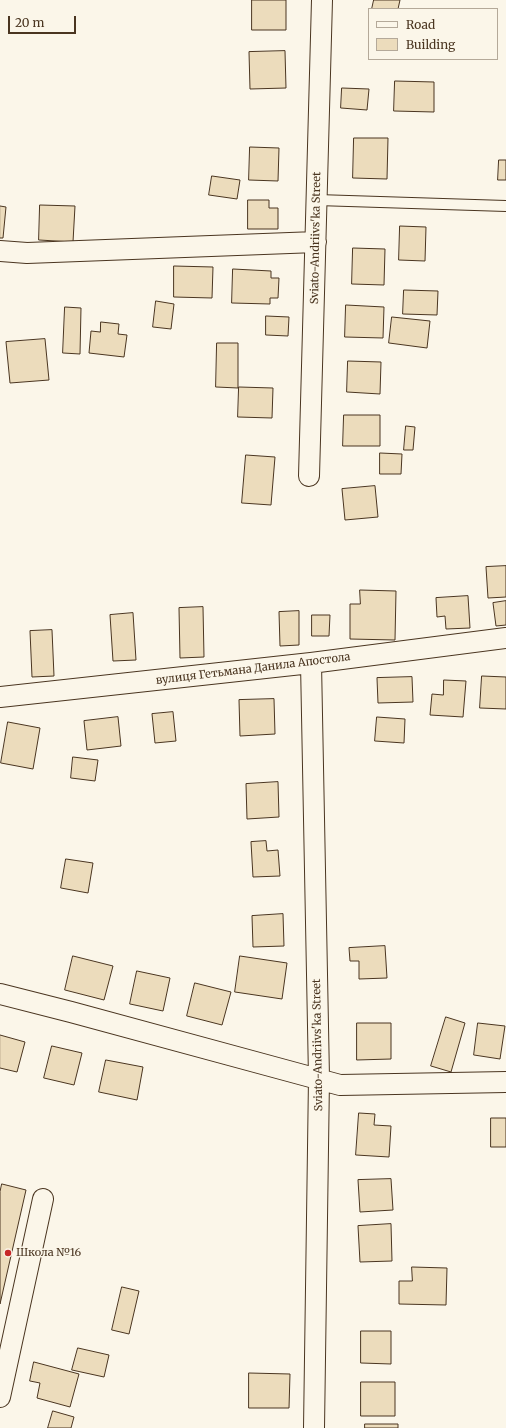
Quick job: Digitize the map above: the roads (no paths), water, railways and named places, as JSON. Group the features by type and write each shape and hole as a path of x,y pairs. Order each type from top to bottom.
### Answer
{"street":[{"name":"Sviato-Andriivs'ka Street","path":"309,476 322,0"},
{"path":"0,251 27,253 316,242"},
{"name":"вулиця Гетьмана Данила Апостола","path":"0,697 312,663 506,638"},
{"name":"Sviato-Andriivs'ka Street","path":"312,663 319,1078 314,1428"},
{"path":"0,994 319,1078 340,1085 506,1082"},
{"path":"0,1397 43,1199"}],"lane":[{"path":"316,200 506,206"}],"place":[{"name":"Школа №16","path":"8,1253"}]}
